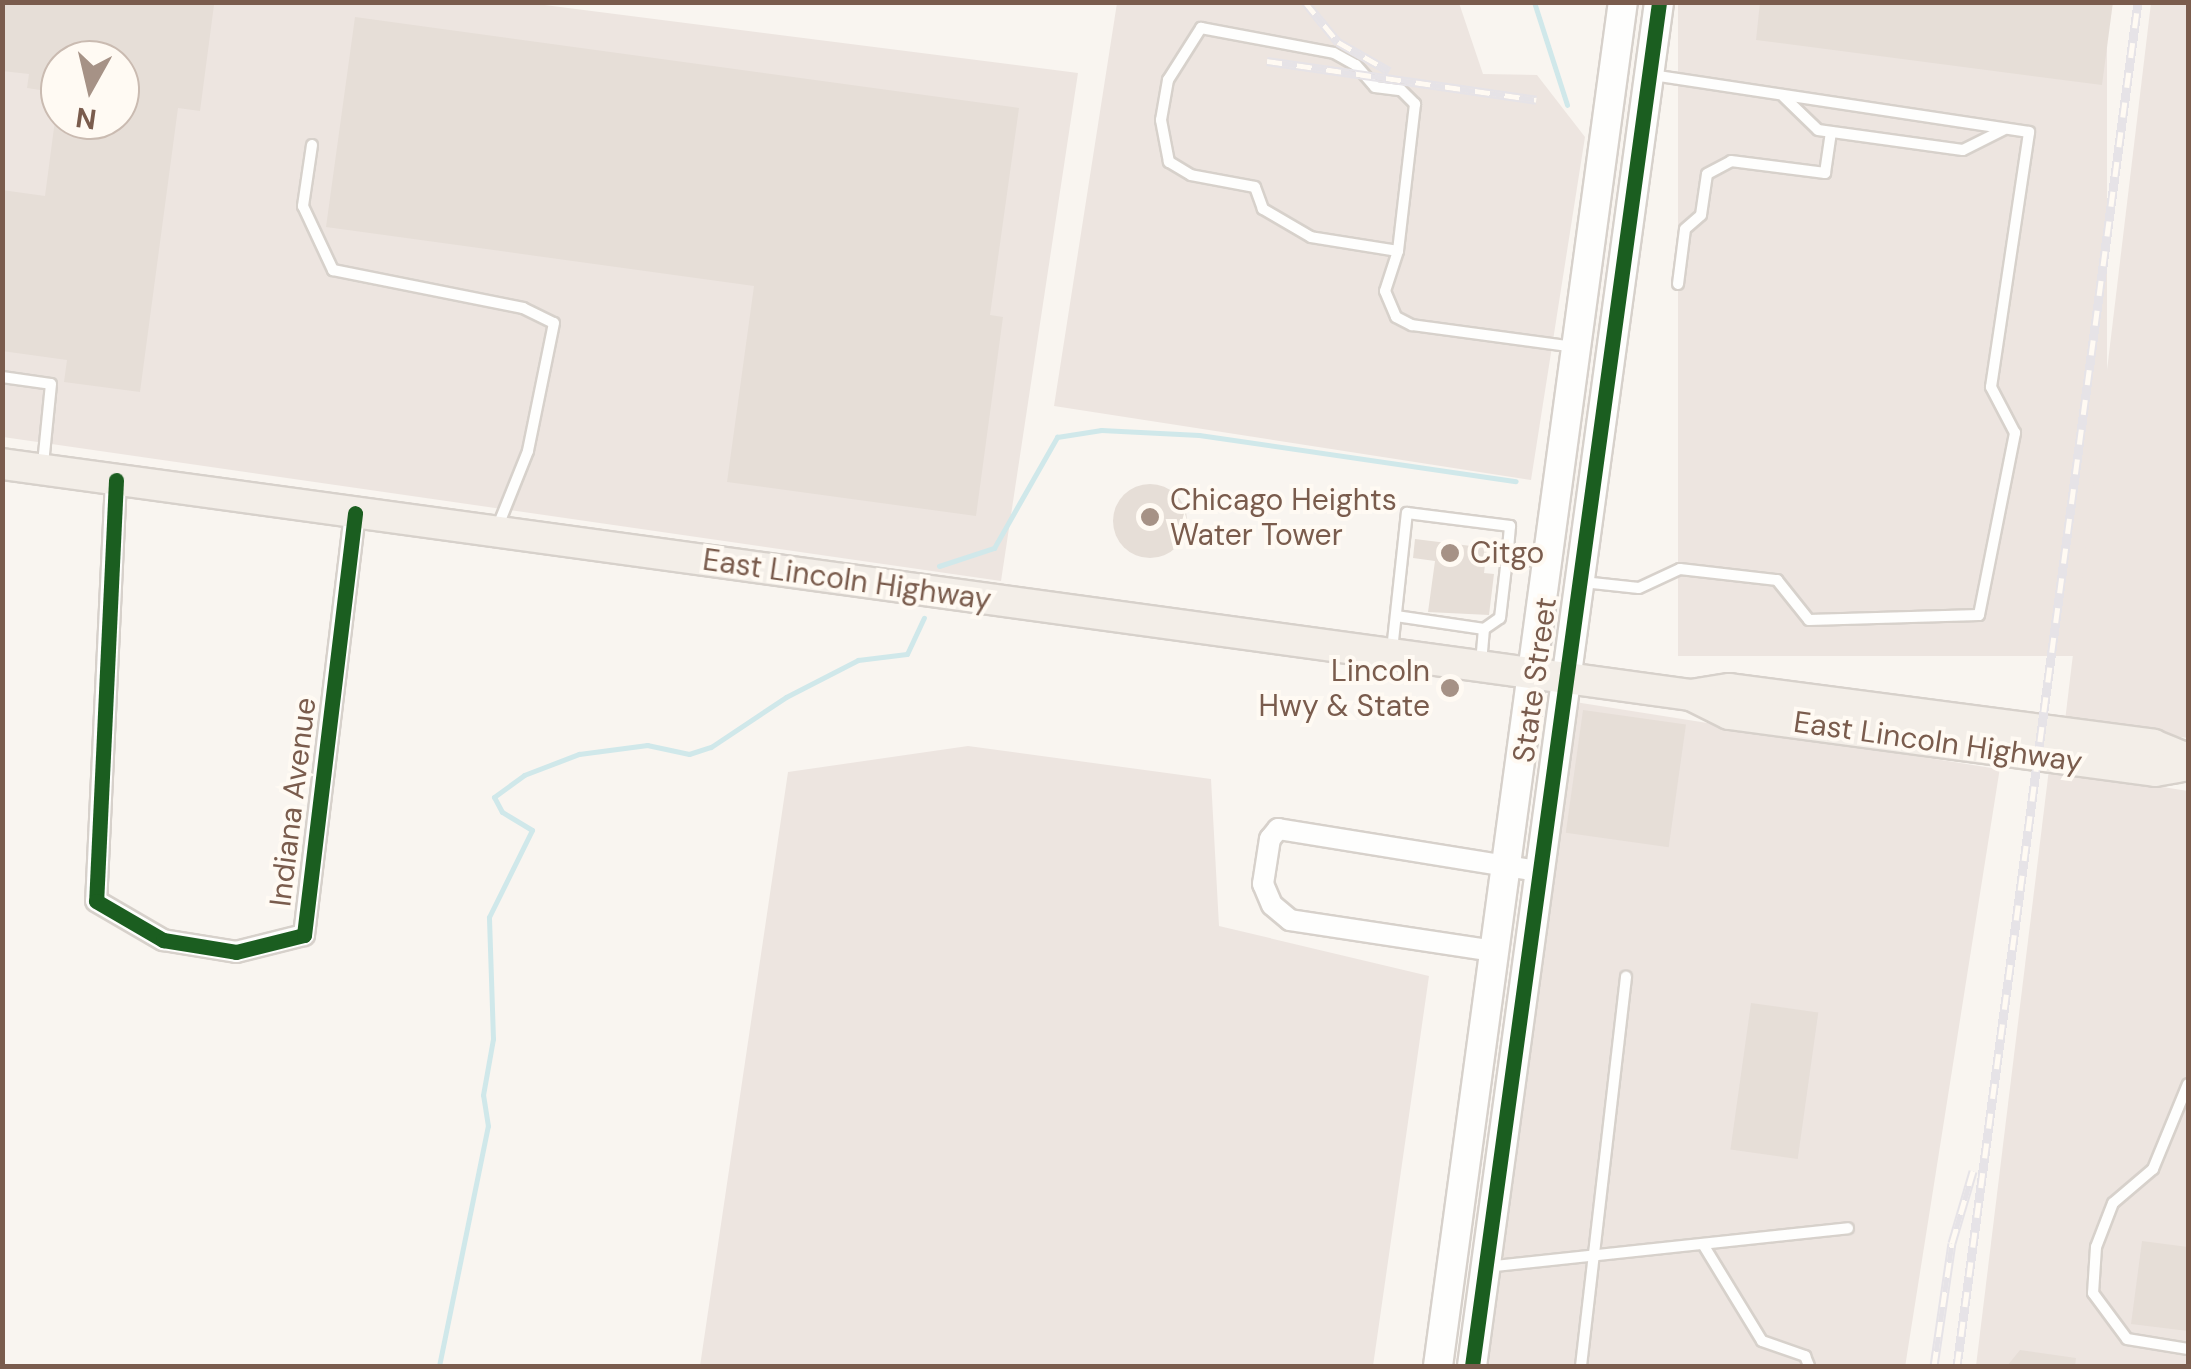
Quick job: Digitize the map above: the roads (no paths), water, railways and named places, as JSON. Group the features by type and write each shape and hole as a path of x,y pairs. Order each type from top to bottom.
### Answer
{"main road":[{"name":"East Lincoln Highway","path":"2,464 1691,694 1730,689 2154,744 2188,762"}],"street":[{"name":"State Street","path":"1438,1366 1623,2"},
{"name":"State Street","path":"1472,1366 1576,582 1659,2"},
{"name":"Indiana Avenue","path":"116,480 96,901 163,940 236,952 304,935 355,512"},
{"path":"1494,951 1290,920 1272,904 1263,884 1270,839 1278,829 1537,871"}],"lane":[{"path":"1398,251 1312,238 1263,209 1255,186 1192,175 1169,162 1161,120 1168,80 1201,28 1334,53 1356,64 1375,87 1401,90 1415,104 1398,251 1385,291 1396,317 1412,325 1576,348"},
{"path":"1576,582 1639,588 1680,569 1777,580 1809,620 1979,616 2014,433 1992,387 2029,132 1649,75"},
{"path":"1783,96 1818,130 1963,150 2004,130"},
{"path":"1678,284 1684,229 1701,215 1707,174 1731,160 1825,174 1831,132"},
{"path":"312,145 303,206 333,270 523,308 554,323 528,451 496,532"},
{"path":"2,377 52,384 42,470"},
{"path":"1392,654 1406,513 1510,526 1500,618 1484,629 1396,616"},
{"path":"1507,558 1547,562"},
{"path":"1481,666 1484,629"},
{"path":"1582,1366 1598,1256 1626,977"},
{"path":"2188,1084 2153,1169 2113,1203 2096,1247 2093,1292 2128,1338 2188,1349"},
{"path":"1485,1268 1848,1228"},
{"path":"1704,1246 1762,1341 1805,1356 1810,1366"}],"waterway":[{"path":"1534,2 1567,105"},
{"path":"939,566 994,548 1057,437 1101,430 1199,435 1516,481"},
{"path":"439,1366 488,1126 483,1095 493,1039 489,917 532,830 502,812 494,797 524,775 579,754 647,745 689,754 711,747 786,697 858,660 907,654 924,618"}],"railway":[{"path":"1305,2 1338,42 1389,71"},
{"path":"1957,1366 2138,2"},
{"path":"1267,61 1536,100"},
{"path":"1934,1366 1952,1243 1973,1171"}],"place":[{"name":"Chicago Heights Water Tower","path":"1150,517"},
{"name":"Citgo","path":"1450,553"},
{"name":"Lincoln Hwy & State","path":"1450,688"}]}
